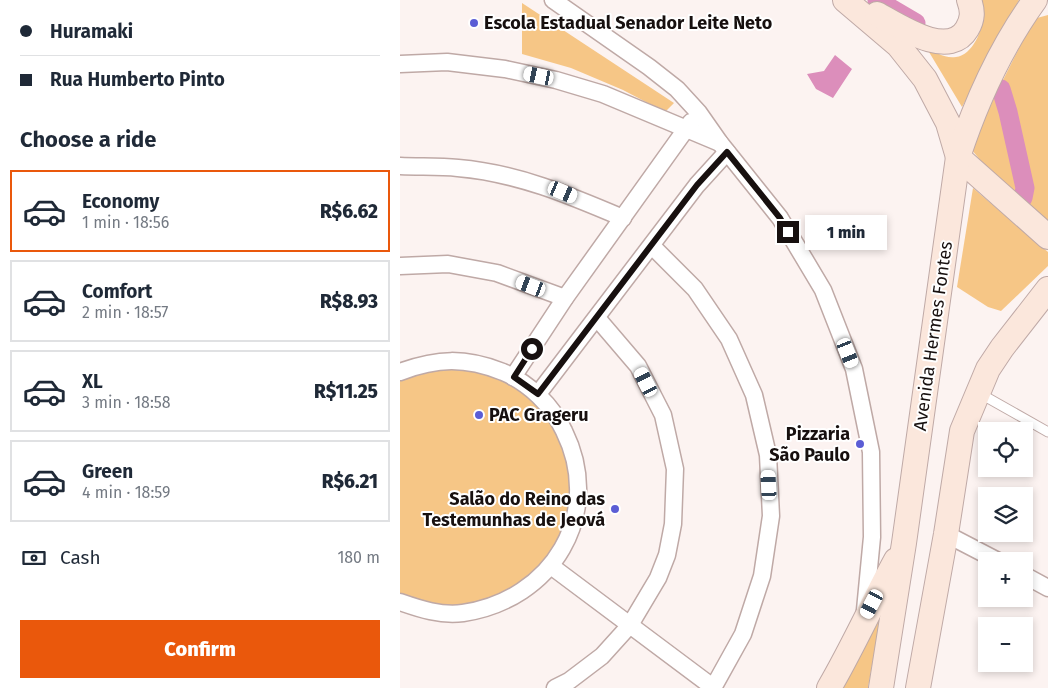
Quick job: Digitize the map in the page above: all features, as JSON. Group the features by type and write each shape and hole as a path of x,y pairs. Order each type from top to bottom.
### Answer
{"main road":[{"path":"847,0 923,38 938,42 950,42 964,36 971,23 973,10 969,0"},
{"path":"847,0 898,45 925,79 948,123 958,157 1048,237"},
{"name":"Avenida Hermes Fontes","path":"881,688 904,543 958,157 968,128 998,60 1034,0"},
{"path":"918,688 946,534 962,431 988,369 1048,289"},
{"path":"829,688 847,658 864,620 904,543"}],"street":[{"path":"553,0 677,88 780,218 823,290 854,369 871,452 872,537 864,620"},
{"path":"400,64 447,62 505,69 556,80 603,94 724,148"},
{"path":"514,377 565,298 698,113"},
{"path":"538,394 652,246 724,148"},
{"path":"400,166 458,168 511,177 563,192 623,218"},
{"path":"551,566 713,688 743,634 762,576 770,516 768,455 754,395 729,340 695,289 652,246"},
{"path":"400,266 448,264 497,273 565,298"},
{"path":"555,688 569,681 602,656 630,625 658,578 667,555 673,524 674,469 663,415 638,366 597,318"},
{"path":"400,372 421,364 452,360 484,365 514,377 538,394 558,418 572,447 578,478 577,509 567,539 551,566 526,590 495,606 461,613 426,611 400,602"},
{"path":"946,534 981,552"},
{"path":"1033,580 1048,588"}],"lane":[{"path":"977,392 1048,432"}],"shaded area":[{"path":"981,0 1019,0 962,107 926,47 948,57 956,57 970,49 982,25 983,7"},
{"path":"522,3 674,103 665,112 623,90 571,68 522,54"},
{"path":"1048,15 1048,227 1006,191 971,149 1030,26 1037,18"},
{"path":"835,55 852,69 833,98 816,89 807,74 824,71"},
{"path":"973,188 1048,252 1048,266 1001,311 988,307 957,287"},
{"path":"466,365 507,377 541,403 564,438 574,480 568,522 549,559 521,586 487,603 449,608 400,596 400,377"},
{"path":"880,619 868,688 841,688"}],"waterway":[{"path":"877,0 916,23"},
{"path":"1001,89 1025,188 1023,198"}],"place":[{"name":"Escola Estadual Senador Leite Neto","path":"474,23"},
{"name":"PAC Grageru","path":"479,415"},
{"name":"Pizzaria São Paulo","path":"860,444"},
{"name":"Salão do Reino das Testemunhas de Jeová","path":"615,509"}],"route":[{"path":"532,349 514,377 538,394 697,185 727,152 780,218 788,232"}]}
